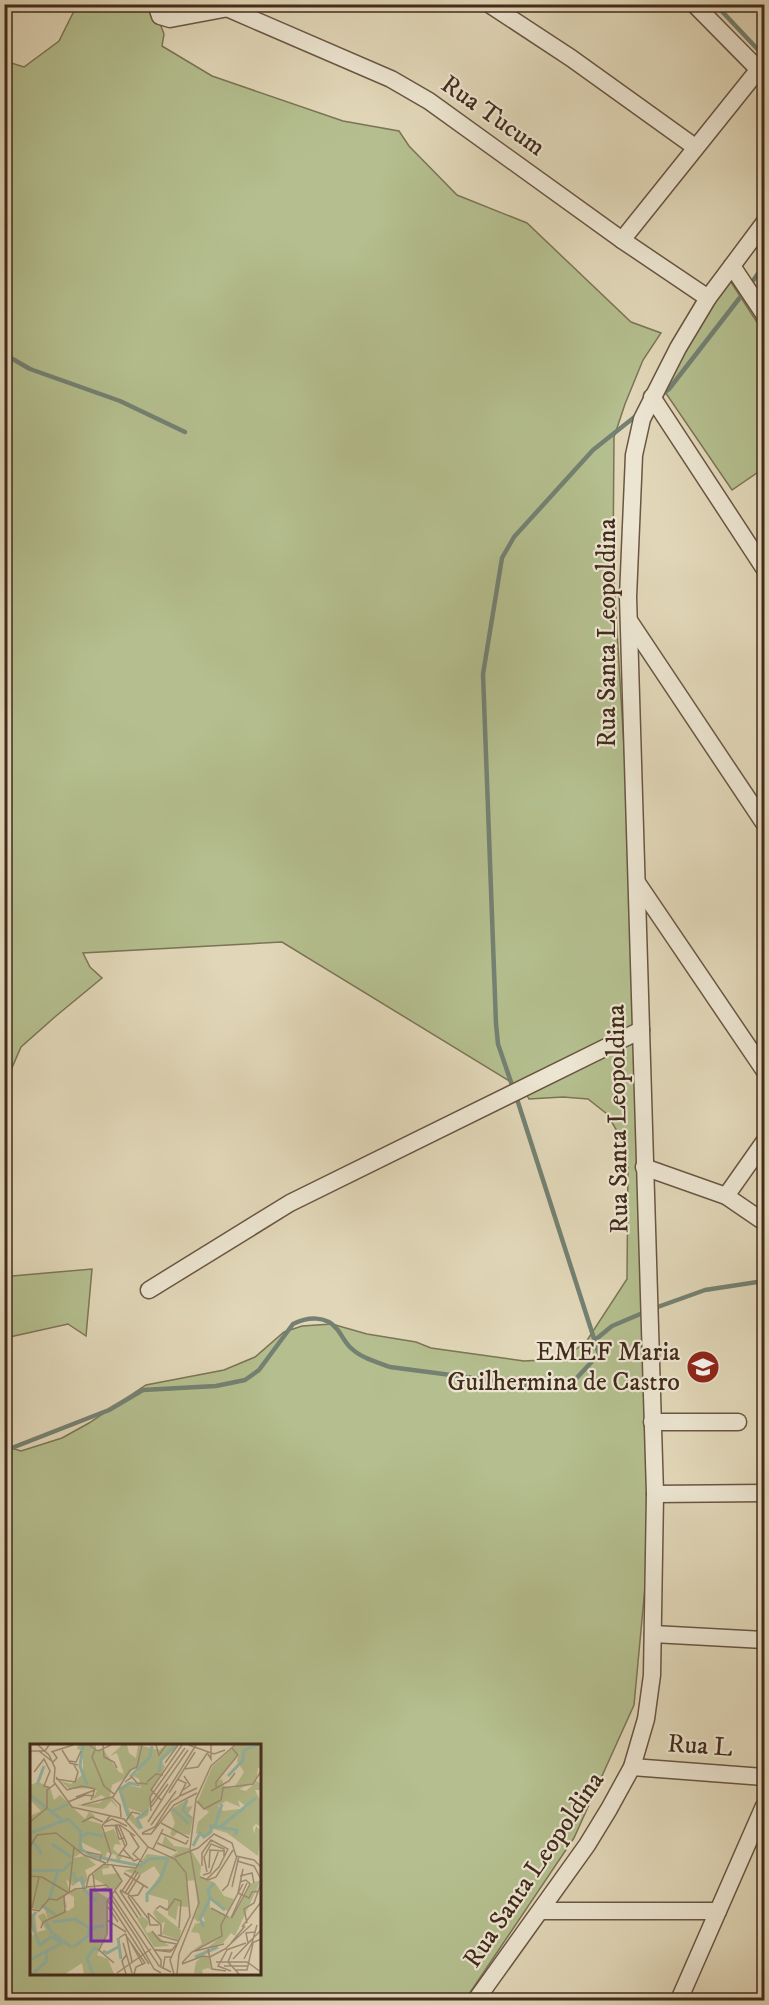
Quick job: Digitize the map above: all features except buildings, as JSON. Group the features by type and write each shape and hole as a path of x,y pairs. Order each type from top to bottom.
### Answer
{"street":[{"path":"160,12 176,19 249,4"},
{"path":"489,4 571,57 695,147"},
{"path":"622,240 695,147 762,72 694,4"},
{"name":"Rua Tucum","path":"229,9 391,79 429,101 622,240 708,298"},
{"name":"Rua Santa Leopoldina","path":"476,2001 587,1845 609,1809 632,1767 646,1719 652,1675 655,1494 628,597 634,455 642,419 652,397 708,298 765,223"},
{"path":"732,266 765,314"},
{"path":"652,397 765,568"},
{"path":"629,621 765,823"},
{"path":"638,884 765,1070"},
{"path":"149,1290 290,1203 641,1030"},
{"path":"726,1196 765,1142"},
{"path":"644,1167 726,1196 765,1222"},
{"path":"652,1422 738,1422"},
{"path":"655,1494 765,1493"},
{"path":"653,1634 765,1640"},
{"name":"Rua L","path":"632,1767 765,1777"},
{"path":"679,2001 765,1806"},
{"path":"541,1911 718,1911"}],"green space":[{"path":"77,5 153,5 164,34 162,46 212,76 343,121 399,131 409,146 457,195 527,223 631,322 661,333 643,360 614,437 613,564 634,914 653,1502 634,1705 574,1838 465,2000 5,2000 5,1446 21,1451 62,1438 146,1385 224,1370 255,1357 284,1332 302,1326 332,1324 367,1334 416,1342 431,1348 524,1361 562,1359 586,1342 627,1279 628,1162 620,1136 607,1114 588,1099 563,1097 529,1099 524,1090 282,942 83,953 90,967 102,978 21,1047 5,1084 5,61 24,67 59,41"},
{"path":"729,279 764,333 764,468 732,490 663,389"},
{"path":"5,1101 10,1164 5,1228"},
{"path":"92,1269 86,1336 68,1324 5,1338 5,1275"}],"waterway":[{"path":"715,4 764,56"},
{"path":"750,285 764,265"},
{"path":"660,396 669,389 745,291"},
{"path":"4,354 30,369 120,401 185,432"},
{"path":"513,1088 498,1044 496,1024 483,674 502,558 514,537 593,450 637,415"},
{"path":"4,1451 109,1410 143,1390 216,1386 245,1380 259,1370 293,1324 310,1319 322,1319 333,1324 355,1351 390,1367 551,1388 572,1383 599,1354 516,1096"},
{"path":"652,1309 705,1290 764,1281"},
{"path":"595,1340 612,1326 645,1312"}],"place":[{"name":"EMEF Maria Guilhermina de Castro","path":"703,1367"}]}
